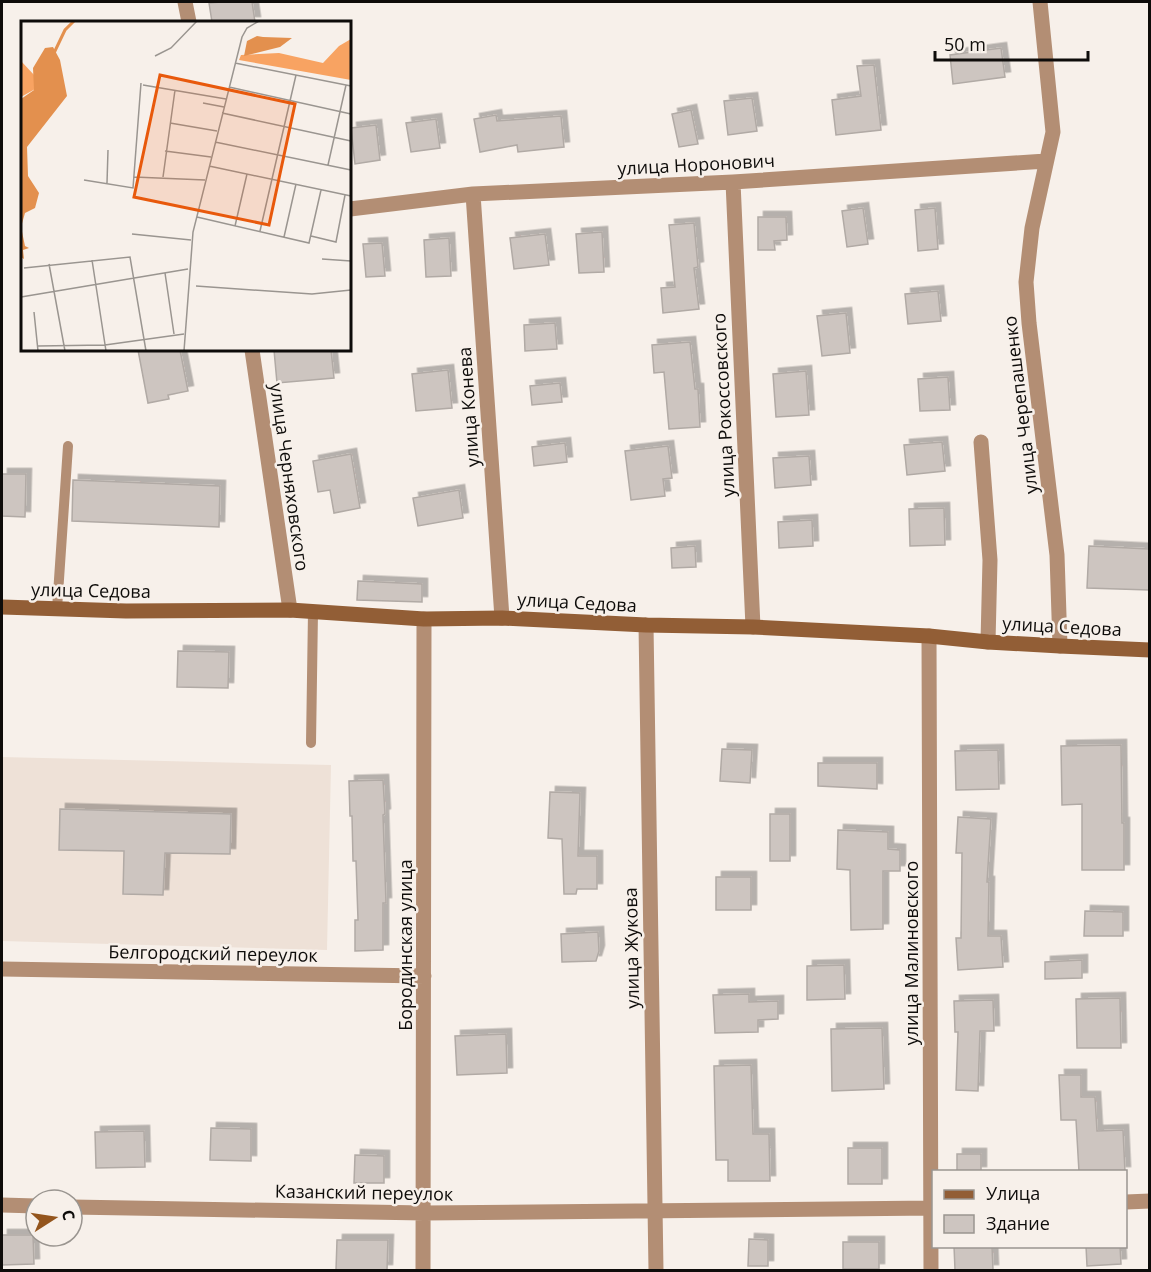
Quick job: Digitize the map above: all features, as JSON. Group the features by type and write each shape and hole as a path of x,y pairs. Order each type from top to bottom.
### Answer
{"street":[{"path":"185,2 189,21"},
{"name":"улица Черепашенко","path":"1040,2 1053,132 1032,228 1026,282 1058,555 1060,646"},
{"name":"улица Норонович","path":"351,209 473,194 733,182 1046,161"},
{"name":"улица Рокоссовского","path":"733,182 753,627"},
{"name":"улица Конева","path":"473,194 502,618"},
{"name":"улица Черняховского","path":"252,351 290,610"},
{"path":"981,442 990,560 988,642"},
{"name":"улица Седова","path":"2,607 126,611 290,610 424,619 502,618 646,625 753,627 1149,650"},
{"name":"Бородинская улица","path":"423,1270 424,619"},
{"name":"улица Жукова","path":"646,625 656,1270"},
{"name":"улица Малиновского","path":"929,636 931,1270"},
{"name":"Белгородский переулок","path":"2,969 424,976"},
{"path":"1127,1202 1149,1201"},
{"path":"2,1205 24,1206"},
{"name":"Казанский переулок","path":"84,1207 424,1213 932,1208"}],"lane":[{"path":"57,609 68,446"},
{"path":"311,743 313,612"}],"shaded area":[{"path":"2,757 331,765 327,950 2,941"}],"building":[{"path":"252,2 255,21 212,21 209,3"},
{"path":"1001,48 1005,77 953,84 950,55"},
{"path":"874,65 881,130 836,135 832,100 861,96 857,66"},
{"path":"752,98 757,131 728,135 724,101"},
{"path":"691,110 698,144 679,147 672,114"},
{"path":"496,115 497,121 561,116 564,147 518,152 517,145 480,152 474,119"},
{"path":"436,119 440,148 411,152 406,123"},
{"path":"376,125 380,160 355,164 351,128"},
{"path":"863,208 868,244 847,247 842,211"},
{"path":"935,208 938,249 918,251 915,210"},
{"path":"758,217 786,217 787,240 774,241 775,250 758,250"},
{"path":"694,223 698,267 694,268 699,309 663,313 661,288 675,287 669,225"},
{"path":"602,232 604,272 579,273 576,234"},
{"path":"545,234 549,265 514,269 510,238"},
{"path":"449,238 451,276 426,277 424,240"},
{"path":"382,243 385,276 366,277 363,244"},
{"path":"938,291 941,321 908,324 905,294"},
{"path":"846,313 850,353 822,356 817,316"},
{"path":"555,323 557,349 525,351 524,325"},
{"path":"690,342 695,389 698,389 700,427 669,429 664,372 654,373 652,345"},
{"path":"138,351 180,351 188,391 168,395 169,399 148,403"},
{"path":"274,351 331,351 334,378 277,383"},
{"path":"448,370 452,408 416,411 412,374"},
{"path":"806,371 809,415 776,417 773,374"},
{"path":"948,377 950,410 920,411 918,379"},
{"path":"560,383 562,402 532,405 530,386"},
{"path":"942,442 945,471 907,475 904,445"},
{"path":"565,443 567,462 534,466 532,447"},
{"path":"668,446 672,478 663,479 665,496 631,500 625,451"},
{"path":"351,454 360,508 334,513 330,490 318,492 313,461"},
{"path":"809,456 811,485 775,488 773,458"},
{"path":"2,474 26,474 25,517 2,516"},
{"path":"73,480 220,486 219,527 72,521"},
{"path":"459,490 463,518 418,526 413,498"},
{"path":"944,508 945,545 910,546 909,509"},
{"path":"812,520 813,546 779,548 778,522"},
{"path":"695,546 696,567 672,568 671,548"},
{"path":"1089,546 1149,549 1149,590 1087,588"},
{"path":"358,581 422,584 422,602 357,600"},
{"path":"178,651 229,652 228,688 177,687"},
{"path":"1121,745 1124,870 1082,870 1082,804 1062,805 1061,746"},
{"path":"722,749 752,750 750,783 720,781"},
{"path":"998,750 999,789 956,790 955,751"},
{"path":"818,763 877,763 877,789 818,786"},
{"path":"383,780 386,903 383,903 383,950 355,951 355,920 358,920 356,861 353,861 349,781"},
{"path":"550,792 580,793 578,856 597,856 597,889 577,889 576,894 564,894 562,839 548,838"},
{"path":"60,809 231,814 230,854 165,853 163,895 123,894 124,851 59,850"},
{"path":"770,814 790,814 790,861 770,861"},
{"path":"958,817 991,819 987,882 989,882 988,936 1001,936 1003,967 958,970 956,938 961,938 962,853 956,853"},
{"path":"838,830 888,832 888,849 900,850 900,871 883,871 883,929 851,930 850,870 837,869"},
{"path":"716,877 751,877 751,910 716,910"},
{"path":"1085,911 1123,912 1123,936 1084,936"},
{"path":"598,932 599,951 596,961 562,962 561,934"},
{"path":"1082,960 1082,978 1045,979 1045,962"},
{"path":"844,965 845,999 807,1000 807,966"},
{"path":"749,994 749,1002 778,1001 778,1019 758,1020 758,1032 715,1033 713,995"},
{"path":"1120,998 1121,1048 1077,1048 1076,999"},
{"path":"993,1000 994,1031 980,1031 978,1091 956,1090 958,1032 955,1032 954,1001"},
{"path":"882,1028 884,1089 832,1091 831,1029"},
{"path":"506,1034 507,1073 457,1075 455,1036"},
{"path":"751,1065 753,1134 769,1134 770,1181 728,1181 728,1160 716,1160 714,1066"},
{"path":"1059,1075 1081,1075 1081,1097 1095,1097 1097,1131 1123,1130 1125,1170 1079,1170 1076,1120 1061,1120"},
{"path":"211,1128 251,1129 251,1161 210,1160"},
{"path":"144,1131 145,1167 96,1168 95,1132"},
{"path":"848,1148 882,1148 882,1184 848,1184"},
{"path":"957,1154 981,1154 981,1170 957,1170"},
{"path":"355,1155 384,1156 384,1183 354,1183"},
{"path":"2,1235 24,1235 24,1248 33,1248 34,1264 2,1265"},
{"path":"749,1239 768,1240 768,1266 748,1266"},
{"path":"337,1240 388,1240 387,1270 336,1270"},
{"path":"843,1242 879,1242 879,1269 843,1269"},
{"path":"954,1248 992,1248 993,1270 955,1270"},
{"path":"1086,1248 1120,1248 1121,1264 1087,1266"}]}
